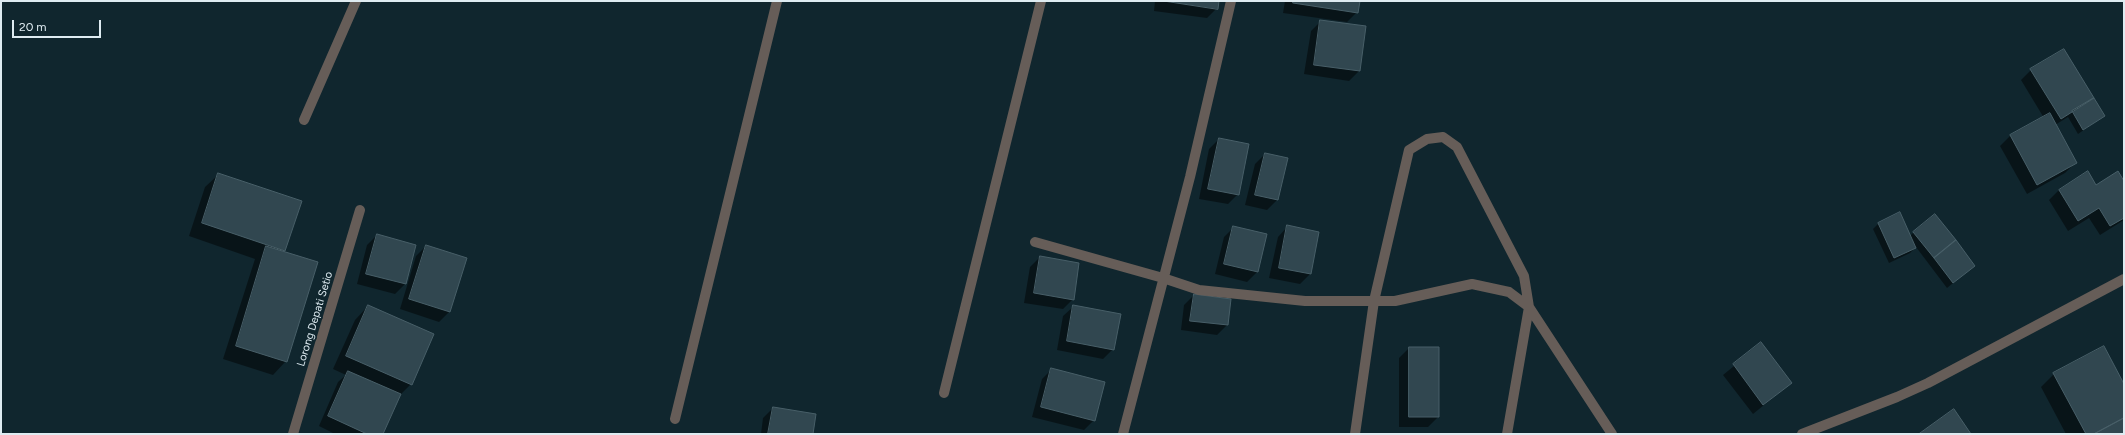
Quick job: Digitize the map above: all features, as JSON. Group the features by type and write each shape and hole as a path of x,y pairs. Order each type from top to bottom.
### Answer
{"street":[{"path":"304,120 356,1"},
{"path":"675,419 777,1"},
{"path":"944,393 1042,1"},
{"path":"1124,434 1164,278 1231,1"},
{"path":"1355,434 1374,301 1409,150 1427,139 1443,137 1458,147 1524,276 1528,307 1507,434"},
{"name":"Lorong Depati Setio","path":"293,434 360,210"},
{"path":"1035,242 1164,278 1199,290 1238,295 1305,301 1395,301 1472,284 1509,292 1528,307 1612,434"},
{"path":"1802,434 1897,397 1928,383 2124,279"}],"building":[{"path":"1164,1 1219,1 1218,9"},
{"path":"1293,1 1360,1 1358,13 1293,3"},
{"path":"1320,20 1366,26 1360,71 1314,65"},
{"path":"2064,49 2094,98 2061,119 2030,69"},
{"path":"2094,98 2105,116 2083,130 2072,111"},
{"path":"2050,113 2077,163 2037,185 2010,135"},
{"path":"1219,138 1249,144 1239,195 1208,189"},
{"path":"1265,153 1288,158 1278,200 1255,195"},
{"path":"2088,171 2096,185 2118,171 2124,181 2124,218 2110,226 2099,208 2078,221 2059,190"},
{"path":"218,173 302,201 285,251 202,223"},
{"path":"1900,212 1916,248 1894,258 1878,223"},
{"path":"1935,214 1956,240 1934,258 1913,232"},
{"path":"1287,225 1319,232 1311,274 1279,268"},
{"path":"1233,226 1267,234 1258,272 1224,264"},
{"path":"377,234 416,245 406,284 366,274"},
{"path":"1956,240 1975,266 1953,283 1934,258"},
{"path":"426,245 467,258 450,312 409,299"},
{"path":"266,246 318,262 287,362 236,346"},
{"path":"1040,256 1079,263 1074,300 1034,293"},
{"path":"1194,294 1231,299 1228,325 1190,321"},
{"path":"368,305 434,334 412,385 346,356"},
{"path":"1073,305 1121,314 1114,350 1067,341"},
{"path":"1761,342 1792,383 1763,405 1733,364"},
{"path":"2104,346 2124,384 2124,418 2094,434 2086,434 2053,373"},
{"path":"1409,347 1439,347 1439,417 1409,417"},
{"path":"1051,368 1105,382 1095,421 1041,407"},
{"path":"348,371 401,394 383,434 367,434 328,416"},
{"path":"773,407 816,414 813,434 768,434"},
{"path":"1954,409 1971,434 1919,434"},
{"path":"2124,418 2124,434 2094,434"}]}
